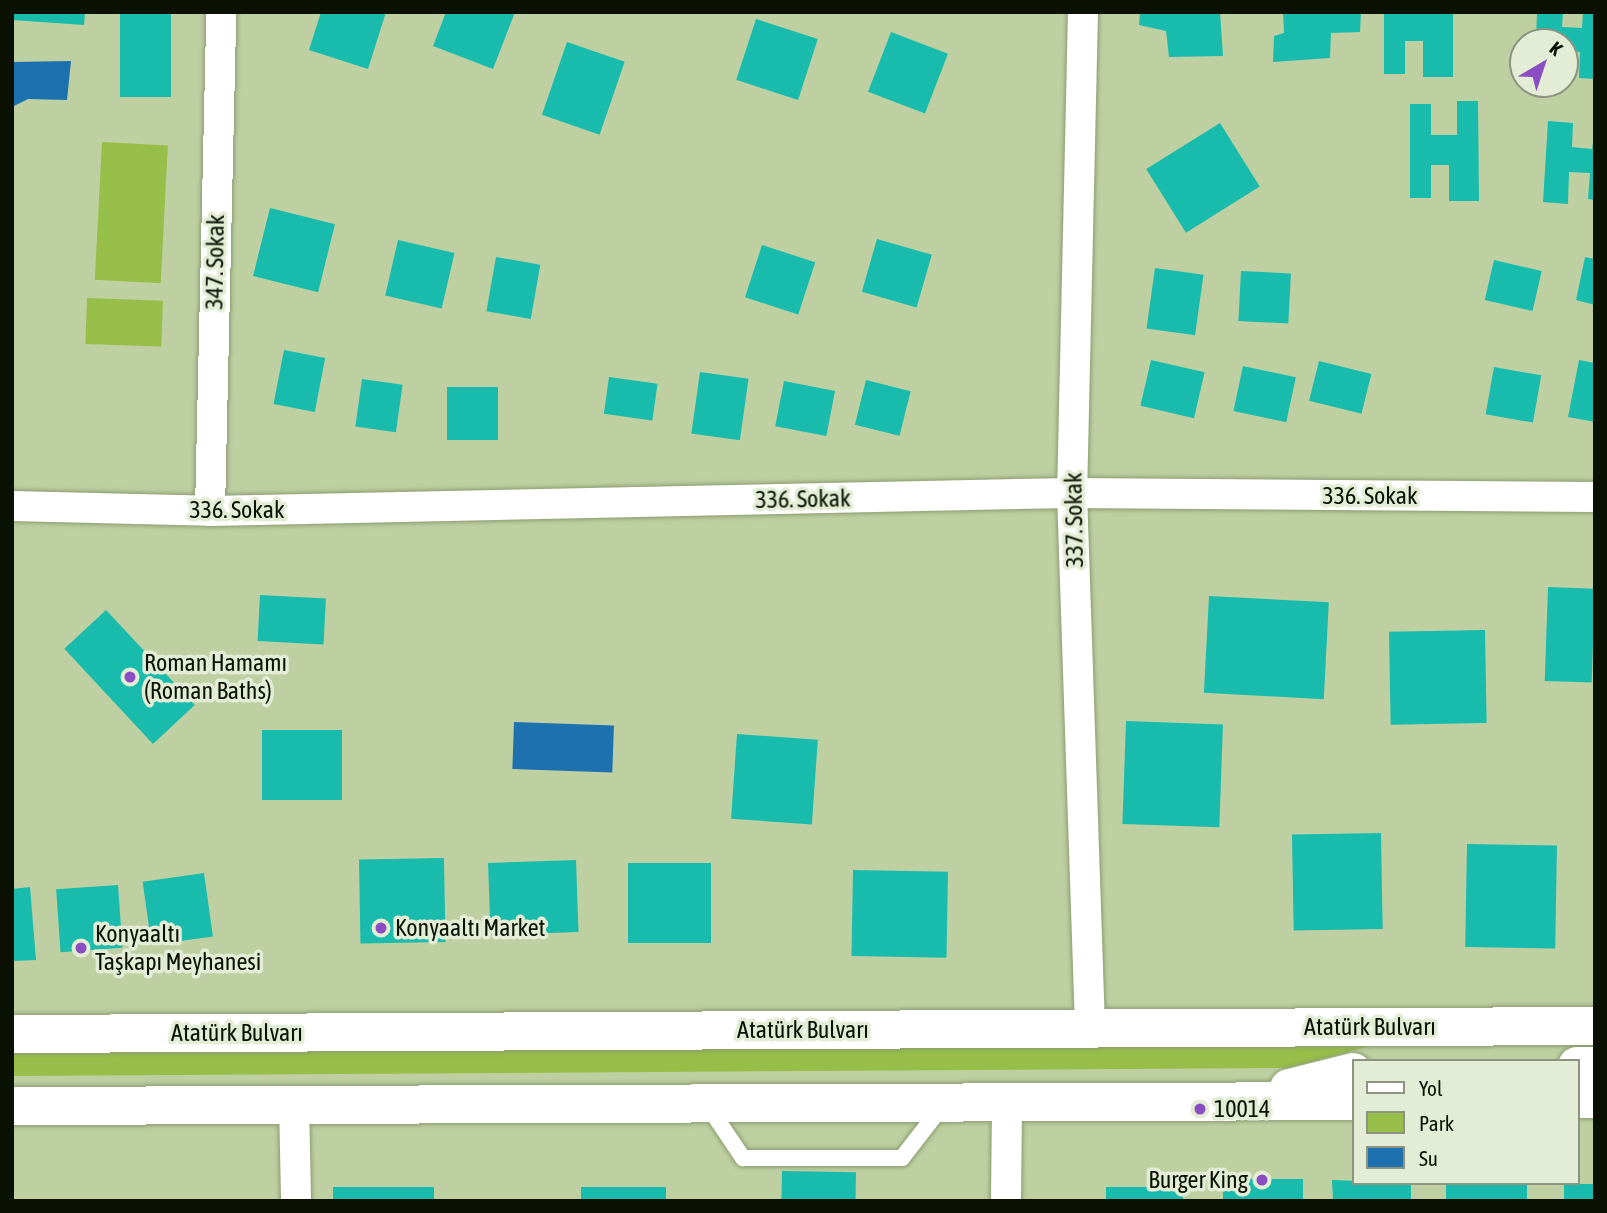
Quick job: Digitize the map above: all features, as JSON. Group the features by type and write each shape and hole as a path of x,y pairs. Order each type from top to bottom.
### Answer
{"main road":[{"name":"Atatürk Bulvarı","path":"12,1034 1595,1026"},
{"path":"1244,1102 1352,1072"},
{"path":"12,1107 294,1102 1007,1105 1352,1101"}],"street":[{"name":"347. Sokak","path":"210,511 221,12"},
{"name":"337. Sokak","path":"1083,12 1072,493 1090,1028"},
{"name":"336. Sokak","path":"12,506 210,511 1072,493 1595,497"},
{"path":"294,1102 296,1201"},
{"path":"1006,1201 1007,1105"}],"lane":[{"path":"707,1104 743,1158 902,1158 943,1105"}],"green space":[{"path":"102,142 168,145 161,283 95,280"},
{"path":"87,298 163,301 161,347 85,344"},
{"path":"1370,1046 1288,1068 12,1076 12,1050"}],"water":[{"path":"71,61 67,100 28,99 12,107 12,62"},
{"path":"514,722 614,725 612,772 512,769"}],"building":[{"path":"12,12 85,12 84,25 12,20"},
{"path":"120,12 171,12 171,97 120,97"},
{"path":"321,12 386,12 368,69 309,50"},
{"path":"446,12 515,12 493,69 433,46"},
{"path":"1140,12 1220,12 1223,56 1169,57 1166,31 1139,25"},
{"path":"1283,12 1361,12 1360,32 1331,33 1330,58 1273,62 1274,36 1284,33"},
{"path":"1384,12 1453,12 1453,77 1423,77 1423,41 1405,41 1405,74 1384,74"},
{"path":"1537,12 1563,12 1562,27 1582,28 1583,12 1595,12 1595,79 1579,78 1579,28 1536,28"},
{"path":"756,19 818,39 798,100 736,80"},
{"path":"891,32 948,54 925,114 868,92"},
{"path":"567,42 625,62 600,135 542,115"},
{"path":"1457,101 1478,101 1479,201 1449,201 1449,165 1431,165 1431,198 1410,198 1410,104 1431,104 1431,135 1457,135"},
{"path":"1548,121 1573,123 1572,147 1592,149 1595,130 1595,200 1588,199 1590,173 1569,172 1568,204 1543,202"},
{"path":"1220,123 1260,187 1186,233 1146,169"},
{"path":"270,208 335,224 318,292 253,276"},
{"path":"877,239 932,255 917,308 862,292"},
{"path":"398,240 455,253 442,309 385,296"},
{"path":"762,245 815,262 798,315 745,297"},
{"path":"496,257 540,265 531,319 486,311"},
{"path":"1585,257 1595,259 1595,305 1576,300"},
{"path":"1494,260 1542,271 1533,311 1485,300"},
{"path":"1155,268 1204,275 1195,335 1147,328"},
{"path":"1241,271 1291,274 1288,324 1238,321"},
{"path":"284,350 325,358 315,412 274,404"},
{"path":"1151,360 1205,372 1194,418 1140,406"},
{"path":"1579,360 1595,363 1595,422 1568,417"},
{"path":"1319,361 1371,374 1361,414 1309,401"},
{"path":"1243,366 1296,377 1286,422 1233,411"},
{"path":"1494,367 1541,375 1533,423 1486,414"},
{"path":"700,372 749,379 740,440 691,433"},
{"path":"609,377 658,384 652,420 604,414"},
{"path":"362,379 403,385 396,432 355,427"},
{"path":"866,380 911,391 900,436 855,425"},
{"path":"784,381 835,391 826,436 775,426"},
{"path":"447,387 498,387 498,440 447,440"},
{"path":"1548,587 1595,589 1592,683 1545,681"},
{"path":"260,595 326,598 324,644 258,641"},
{"path":"1209,596 1329,602 1324,699 1204,693"},
{"name":"Roman Hamamı (Roman Baths)","path":"106,610 195,705 153,744 64,649"},
{"path":"1485,630 1487,723 1391,725 1389,632"},
{"path":"1126,721 1223,724 1219,827 1122,824"},
{"path":"262,730 342,730 342,800 262,800"},
{"path":"737,734 818,740 812,824 731,819"},
{"path":"1381,833 1383,929 1294,931 1292,835"},
{"path":"1467,844 1557,846 1555,949 1465,947"},
{"path":"444,858 445,942 360,943 359,859"},
{"path":"576,860 579,932 491,935 488,863"},
{"path":"628,863 711,863 711,943 628,943"},
{"path":"853,870 948,872 946,958 851,956"},
{"path":"204,873 213,936 152,945 143,882"},
{"path":"118,885 122,948 61,952 56,889"},
{"path":"30,887 36,960 12,961 12,889"},
{"path":"782,1171 856,1172 855,1201 781,1201"},
{"path":"1223,1179 1303,1179 1303,1201 1223,1201"},
{"path":"1332,1180 1352,1181 1352,1185 1411,1185 1411,1201 1333,1201"},
{"path":"1595,1184 1595,1201 1564,1201 1564,1185"},
{"path":"1446,1185 1527,1185 1527,1201 1446,1201"},
{"path":"333,1187 434,1187 434,1201 333,1201"},
{"path":"581,1187 666,1187 666,1201 581,1201"},
{"path":"1106,1187 1183,1187 1183,1201 1106,1201"}],"place":[{"name":"Roman Hamamı (Roman Baths)","path":"130,677"},
{"name":"Konyaaltı Market","path":"381,928"},
{"name":"Konyaaltı Taşkapı Meyhanesi","path":"81,948"},
{"name":"10014","path":"1200,1109"},
{"name":"Burger King","path":"1262,1180"}]}
